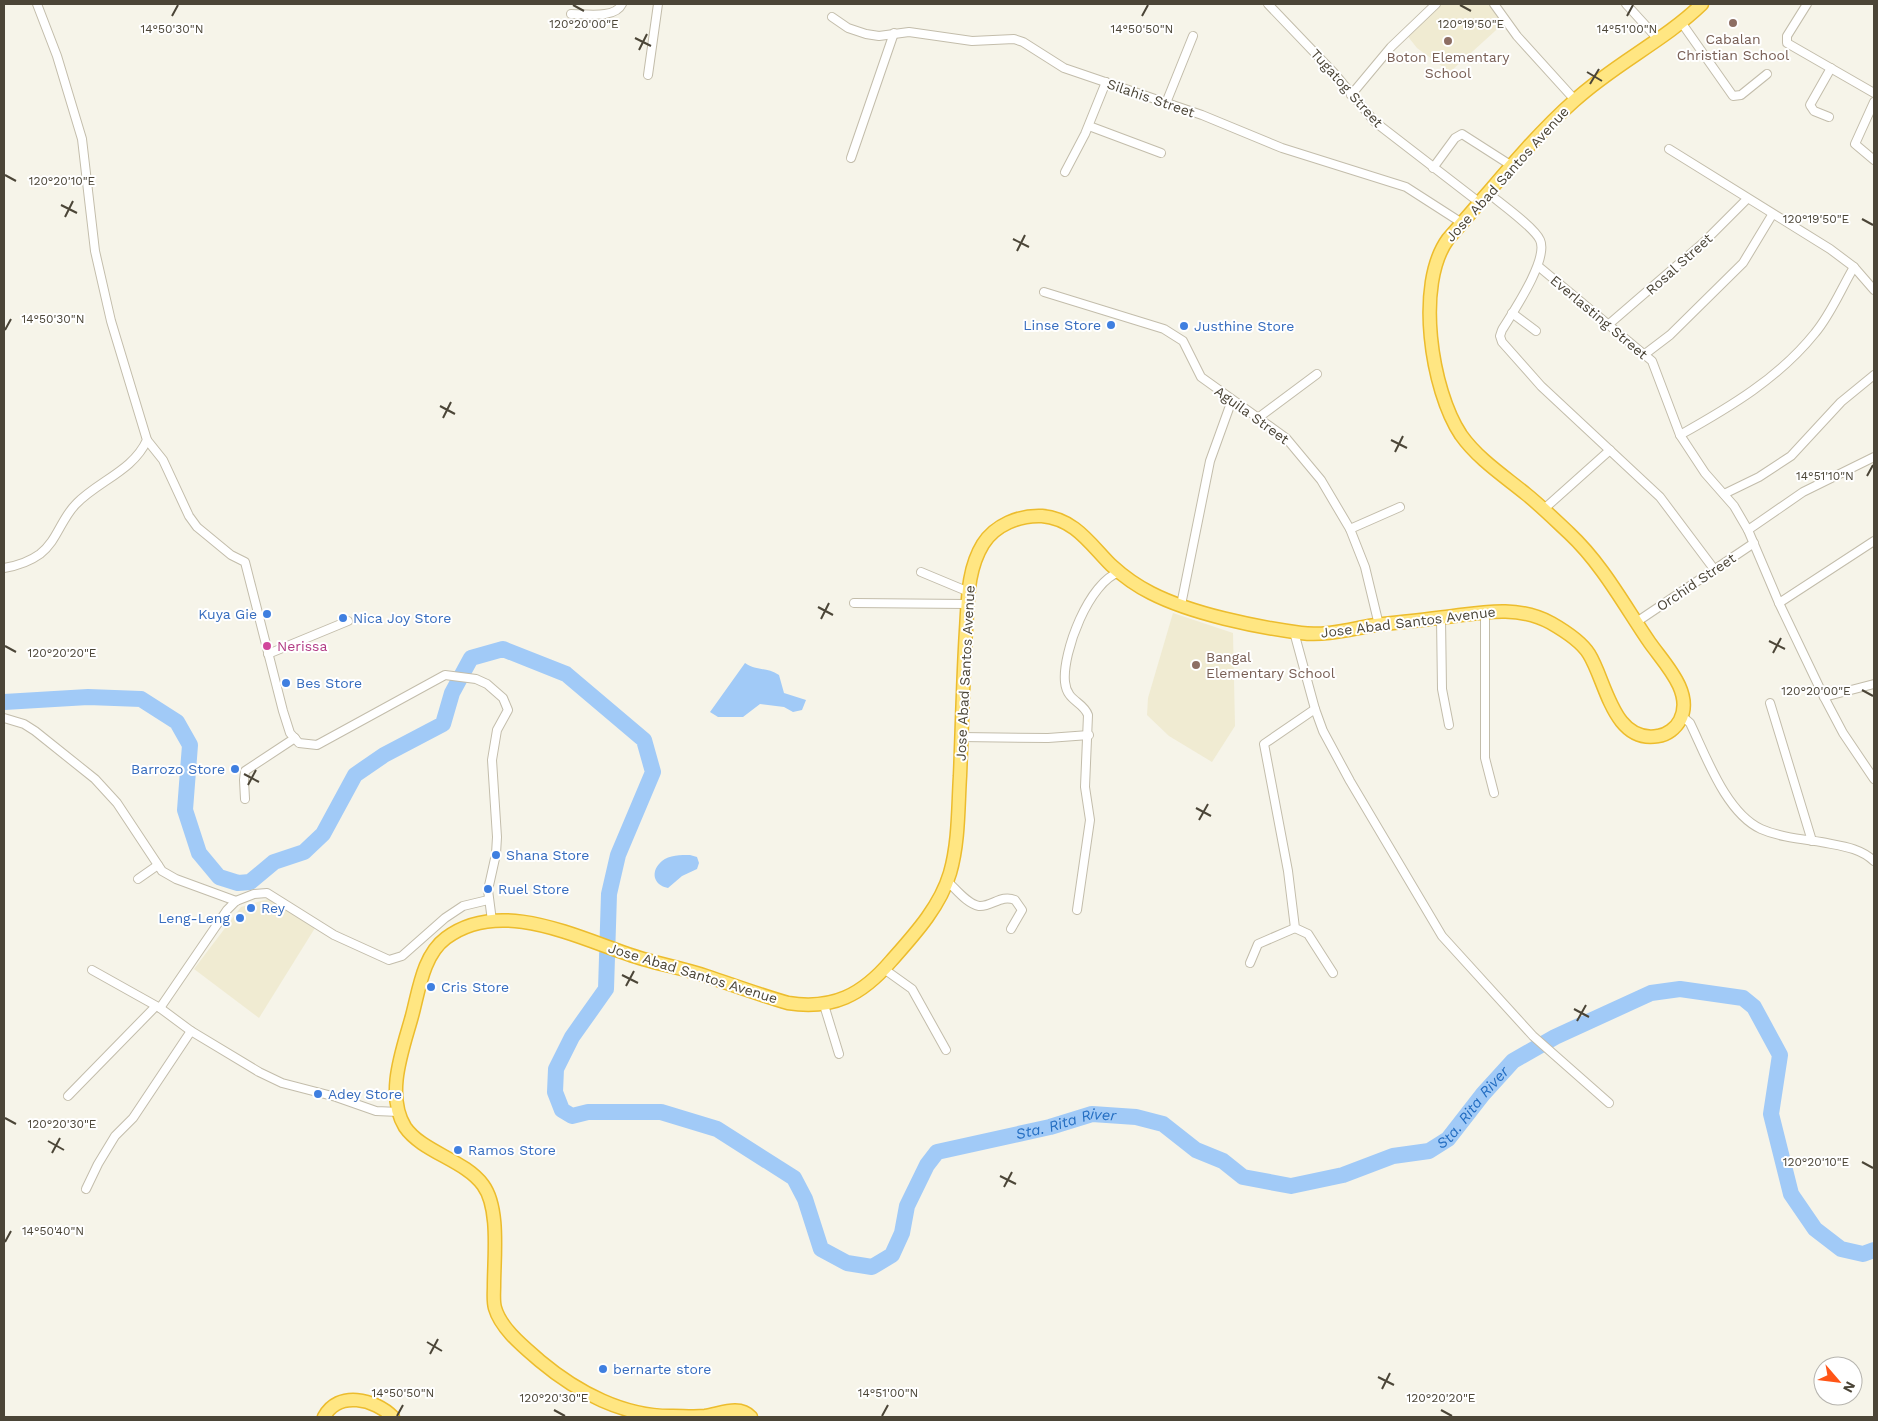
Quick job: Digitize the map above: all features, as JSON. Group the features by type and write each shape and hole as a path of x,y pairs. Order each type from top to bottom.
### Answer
{"highway":[{"name":"Jose Abad Santos Avenue","path":"751,1417 748,1413 735,1410 705,1416 658,1416 629,1412 600,1399 542,1362 514,1337 503,1324 495,1307 493,1214 490,1197 474,1175 414,1136 406,1127 399,1112 396,1098 398,1074 421,980 430,955 444,939 478,923 492,921 540,925 566,931 642,958 788,1003 812,1006 824,1005 852,995 884,969 924,921 947,881 952,864 957,829 968,598 972,570 985,541 1002,525 1022,518 1046,517 1061,520 1071,525 1120,572 1151,594 1181,605 1236,620 1294,632 1328,633 1485,611 1516,612 1533,616 1547,621 1573,638 1587,651 1614,710 1625,726 1639,736 1663,736 1677,725 1685,704 1680,686 1638,621 1582,546 1544,509 1474,451 1460,433 1448,411 1439,382 1432,331 1432,272 1442,247 1512,166 1575,100 1615,67 1681,22 1702,4"},
{"path":"324,1417 327,1412 344,1400 355,1400 375,1404 393,1417"}],"street":[{"path":"37,4 60,64 82,139 97,260 111,321 147,440 163,460 196,527 216,540 231,555 245,562 290,733 299,743 317,745 445,675 476,679 498,693 507,703 508,710 497,730 492,760 497,846 488,900 492,921"},
{"path":"572,14 613,13 619,10 622,4"},
{"path":"648,75 658,4"},
{"name":"Tugatog Street","path":"1268,4 1334,73 1374,122 1480,203"},
{"path":"1351,95 1391,47 1436,4"},
{"path":"1494,4 1517,36 1575,100"},
{"path":"1626,4 1657,38"},
{"path":"1807,4 1787,36 1787,43 1874,93"},
{"name":"Silahis Street","path":"832,17 848,28 879,36 894,33 921,33 972,41 1014,39 1033,47 1064,68 1166,103 1282,148 1353,172 1394,181 1430,200 1462,223"},
{"path":"1681,22 1733,96 1741,95 1768,74"},
{"path":"851,158 894,33"},
{"path":"1166,103 1193,36"},
{"path":"1829,116 1814,111 1810,105 1831,68"},
{"path":"1065,172 1089,126 1106,82"},
{"path":"1874,102 1855,144 1874,160"},
{"path":"1089,126 1160,153"},
{"path":"1433,168 1455,138 1462,134 1512,166"},
{"path":"1669,149 1772,215 1830,248 1854,267 1874,290"},
{"name":"Everlasting Street","path":"1488,193 1537,234 1542,247 1538,266 1645,354 1657,370 1680,435 1705,473 1724,494 1748,530 1779,603 1824,697 1843,733 1874,779"},
{"name":"Rosal Street","path":"1608,325 1703,244 1746,199"},
{"path":"1645,354 1670,335 1743,264 1772,215"},
{"path":"1538,266 1500,336 1502,342 1541,386 1660,497 1714,569"},
{"path":"1680,435 1746,396 1786,362 1814,334 1824,321 1854,267"},
{"name":"Aguila Street","path":"1044,292 1164,329 1175,335 1188,349 1201,377 1286,438 1305,459 1350,529 1364,568 1379,625"},
{"path":"1512,312 1536,331"},
{"path":"1258,418 1317,374"},
{"path":"1724,494 1759,477 1791,456 1842,402 1874,375"},
{"path":"1181,605 1210,461 1232,400"},
{"path":"4,568 18,566 39,554 53,541 75,505 130,464 142,452 147,440"},
{"path":"1544,509 1610,450"},
{"path":"1748,530 1803,492 1874,456"},
{"path":"1350,529 1400,507"},
{"path":"1779,603 1874,541"},
{"name":"Orchid Street","path":"1638,621 1754,543"},
{"path":"921,572 968,598"},
{"path":"1077,910 1090,820 1084,788 1089,736 1087,711 1070,698 1065,682 1069,654 1076,629 1088,604 1103,582 1120,572"},
{"path":"854,603 968,598"},
{"path":"1485,611 1484,758 1494,793"},
{"path":"1441,618 1442,689 1448,725"},
{"path":"268,654 348,621"},
{"path":"1294,632 1314,709 1337,758 1442,936 1533,1036 1609,1103"},
{"path":"1824,697 1874,684"},
{"path":"1770,703 1812,841"},
{"path":"1295,928 1284,851 1264,744 1314,709"},
{"path":"1682,716 1690,723 1725,792 1742,817 1771,833 1850,847 1874,861"},
{"path":"4,718 24,724 35,731 95,779 117,803 162,871 176,880 236,900"},
{"path":"961,737 1048,738 1089,736"},
{"path":"246,799 244,780 246,771 295,738"},
{"path":"138,879 158,865"},
{"path":"947,881 976,905 985,906 1005,898 1015,900 1022,910 1011,928"},
{"path":"68,1096 158,1007 236,900 254,894 267,893 334,935 389,960 402,956 445,918 463,906 488,900"},
{"path":"1250,963 1258,944 1295,928 1308,934 1333,973"},
{"path":"884,969 912,989 946,1050"},
{"path":"92,970 158,1007 191,1031 259,1072 282,1083 336,1097 376,1111 399,1112"},
{"path":"824,1005 839,1054"},
{"path":"86,1188 115,1136 133,1118 191,1031"}],"shaded area":[{"name":"Boton Elementary School","path":"1437,4 1494,4 1506,21 1450,72 1417,48 1406,34"},
{"name":"Bangal Elementary School","path":"1173,613 1233,633 1235,726 1212,762 1169,736 1147,715 1148,698"},
{"path":"271,898 315,928 259,1018 194,969 241,907"}],"water":[{"path":"745,663 779,675 784,693 806,700 802,710 793,712 784,707 760,704 743,717 718,717 710,712"},
{"path":"690,855 697,857 699,863 697,869 682,876 668,888 656,881 656,869 662,861 672,856"}],"waterway":[{"name":"Sta. Rita River","path":"4,702 88,697 141,699 177,722 190,745 185,810 199,853 219,877 238,883 250,882 274,862 304,852 323,834 355,775 384,755 443,724 452,693 471,658 503,649 566,674 644,740 653,772 618,855 609,894 606,989 572,1037 556,1069 555,1092 562,1110 572,1116 588,1112 661,1112 717,1129 794,1178 805,1199 821,1249 847,1263 872,1267 892,1255 902,1233 907,1206 927,1165 937,1152 1050,1127 1092,1114 1136,1117 1163,1124 1196,1150 1223,1161 1243,1177 1291,1186 1343,1175 1393,1156 1429,1151 1448,1139 1483,1094 1513,1061 1555,1037 1651,993 1680,989 1743,998 1754,1007 1780,1055 1771,1114 1791,1194 1815,1229 1841,1249 1863,1254 1874,1250"}],"place":[{"name":"Cabalan Christian School","path":"1733,23"},
{"name":"Boton Elementary School","path":"1448,41"},
{"name":"Linse Store","path":"1111,325"},
{"name":"Justhine Store","path":"1184,326"},
{"name":"Kuya Gie","path":"267,614"},
{"name":"Nica Joy Store","path":"343,618"},
{"name":"Nerissa","path":"267,646"},
{"name":"Bangal Elementary School","path":"1196,665"},
{"name":"Bes Store","path":"286,683"},
{"name":"Barrozo Store","path":"235,769"},
{"name":"Shana Store","path":"496,855"},
{"name":"Ruel Store","path":"488,889"},
{"name":"Rey","path":"251,908"},
{"name":"Leng-Leng","path":"240,918"},
{"name":"Cris Store","path":"431,987"},
{"name":"Adey Store","path":"318,1094"},
{"name":"Ramos Store","path":"458,1150"},
{"name":"bernarte store","path":"603,1369"}]}
